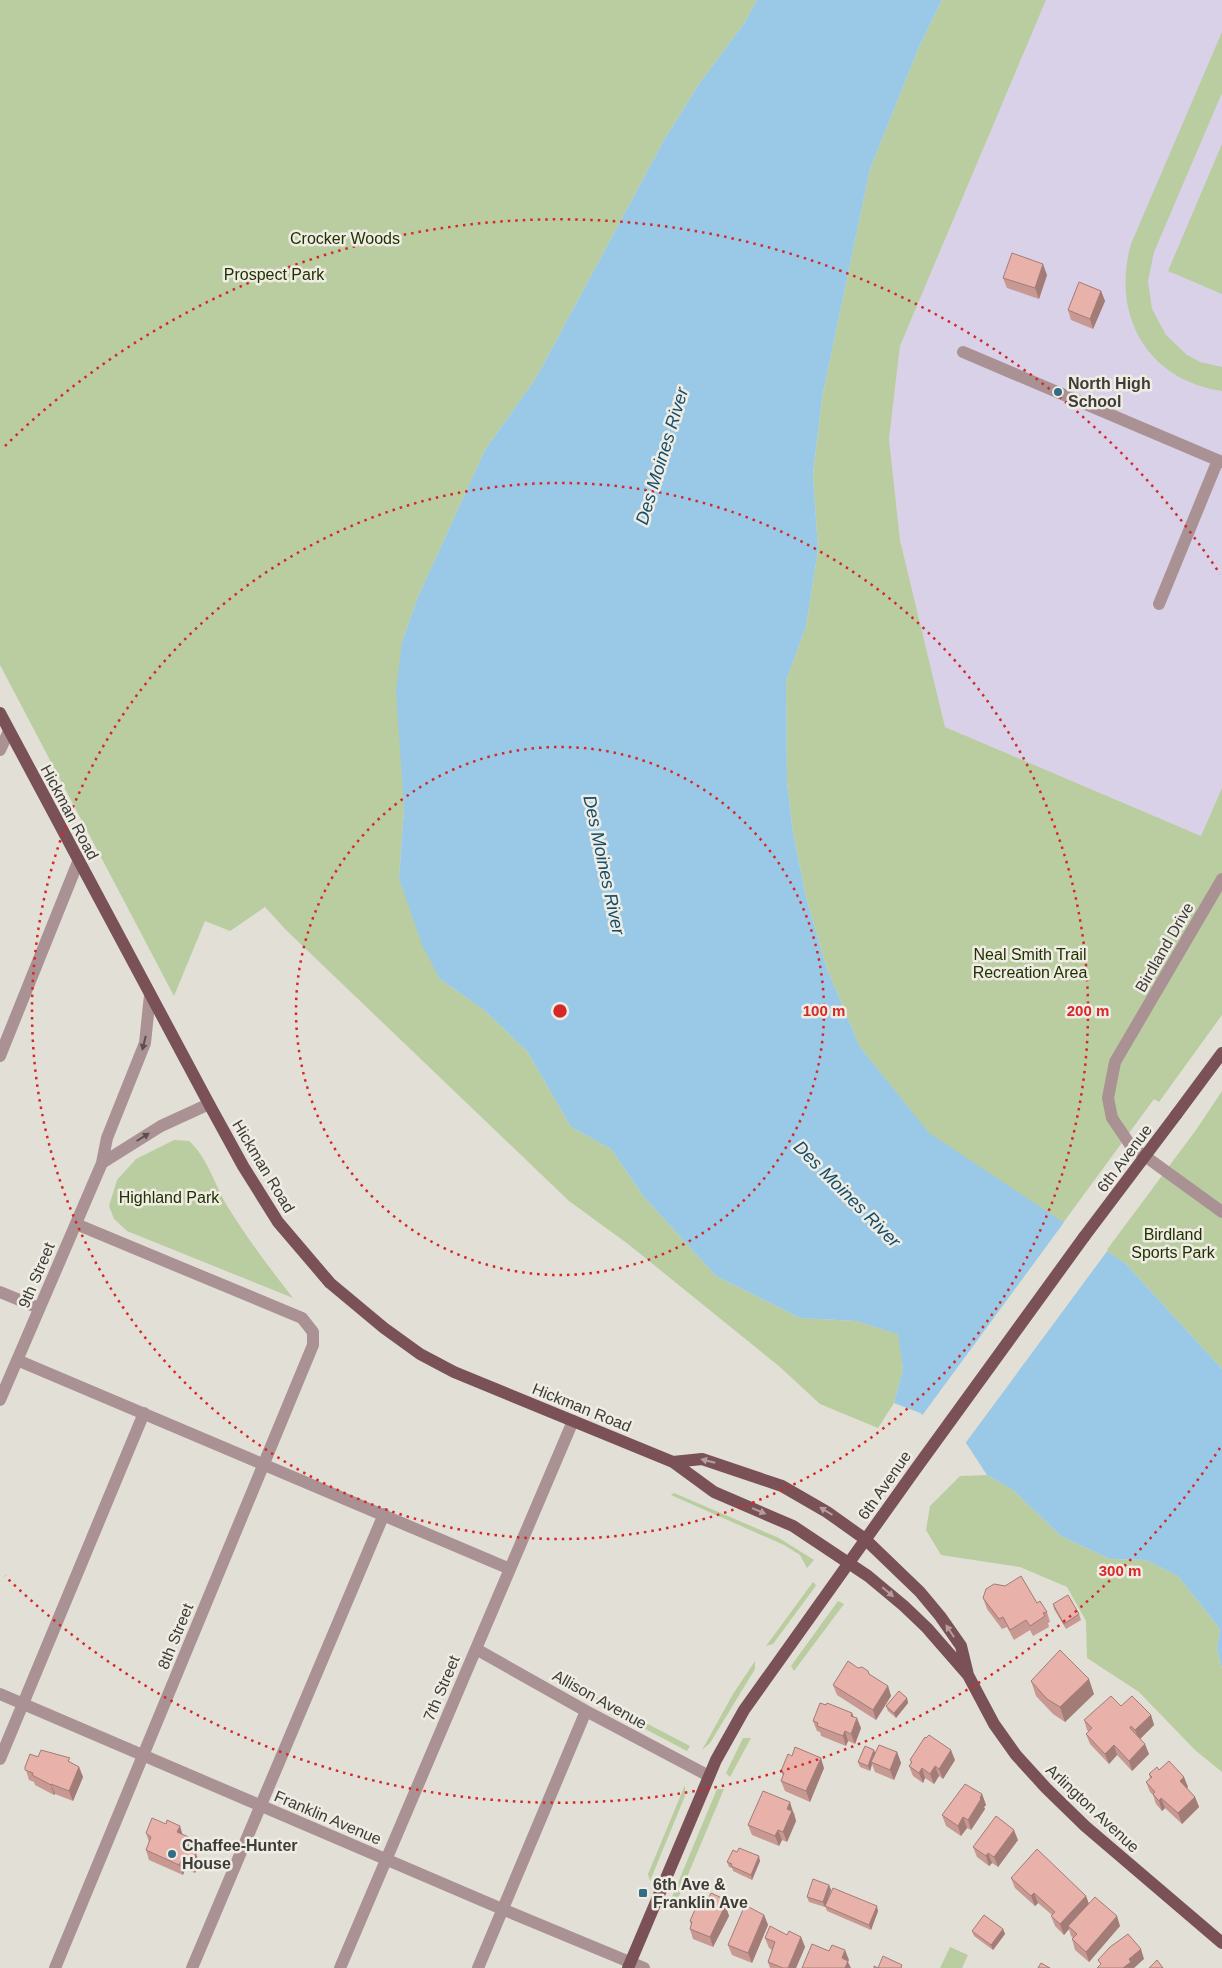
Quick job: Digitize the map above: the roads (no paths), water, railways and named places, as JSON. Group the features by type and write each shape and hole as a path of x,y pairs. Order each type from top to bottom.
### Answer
{"main road":[{"name":"Hickman Road","path":"0,713 78,862 243,1166 278,1222 330,1283 384,1328 420,1354 476,1382 673,1462 714,1492 793,1526 849,1562"},
{"name":"6th Avenue","path":"629,1965 709,1776 744,1710 915,1470 1222,1053"},
{"name":"Hickman Road","path":"673,1462 702,1459 782,1486 835,1517 865,1539"},
{"name":"Arlington Avenue","path":"865,1539 920,1592 940,1616 961,1646 968,1675"},
{"name":"Arlington Avenue","path":"849,1562 904,1606 927,1628 968,1675 994,1724 1016,1755 1046,1788 1085,1826 1222,1942"}],"street":[{"path":"963,352 1220,461 1159,604"},
{"path":"0,750 9,731"},
{"path":"0,1056 78,862"},
{"name":"Birdland Drive","path":"1222,879 1115,1062 1108,1098 1112,1118 1131,1146 1222,1212"},
{"name":"9th Street","path":"0,1400 102,1163 107,1138 145,1044 150,995"},
{"path":"102,1163 161,1126 209,1104"},
{"name":"8th Street","path":"55,1968 313,1345 313,1332 302,1318 76,1224"},
{"path":"0,1292 40,1308"},
{"path":"17,1360 510,1569"},
{"path":"0,1759 144,1413"},
{"name":"7th Street","path":"340,1968 573,1421"},
{"path":"192,1968 384,1514"},
{"name":"Allison Avenue","path":"476,1649 586,1711 709,1776"},
{"name":"Franklin Avenue","path":"0,1694 629,1965 644,1968"},
{"path":"478,1968 586,1711"}],"water":[{"name":"Des Moines River","path":"757,0 942,0 919,47 870,169 822,398 813,474 818,550 806,626 786,681 787,782 793,832 806,897 827,969 860,1047 929,1133 1126,1264 1222,1369 1222,1669 1217,1649 1220,1629 1178,1576 1146,1560 1110,1559 1061,1536 1013,1490 987,1475 966,1443 920,1413 894,1403 903,1369 898,1334 856,1321 800,1318 716,1276 644,1197 611,1149 571,1127 527,1051 484,1010 440,979 422,945 399,878 404,809 396,691 402,642 417,599 485,450 536,378 664,140 699,84 745,22"}],"place":[{"name":"North High School","path":"1058,392"},
{"name":"Chaffee-Hunter House","path":"172,1854"},
{"name":"6th Ave & Franklin Ave","path":"643,1893"}],"park label":[{"name":"Crocker Woods","path":"345,238"},
{"name":"Prospect Park","path":"274,274"},
{"name":"Neal Smith Trail Recreation Area","path":"1030,963"},
{"name":"Highland Park","path":"169,1197"},
{"name":"Birdland Sports Park","path":"1173,1243"}]}
